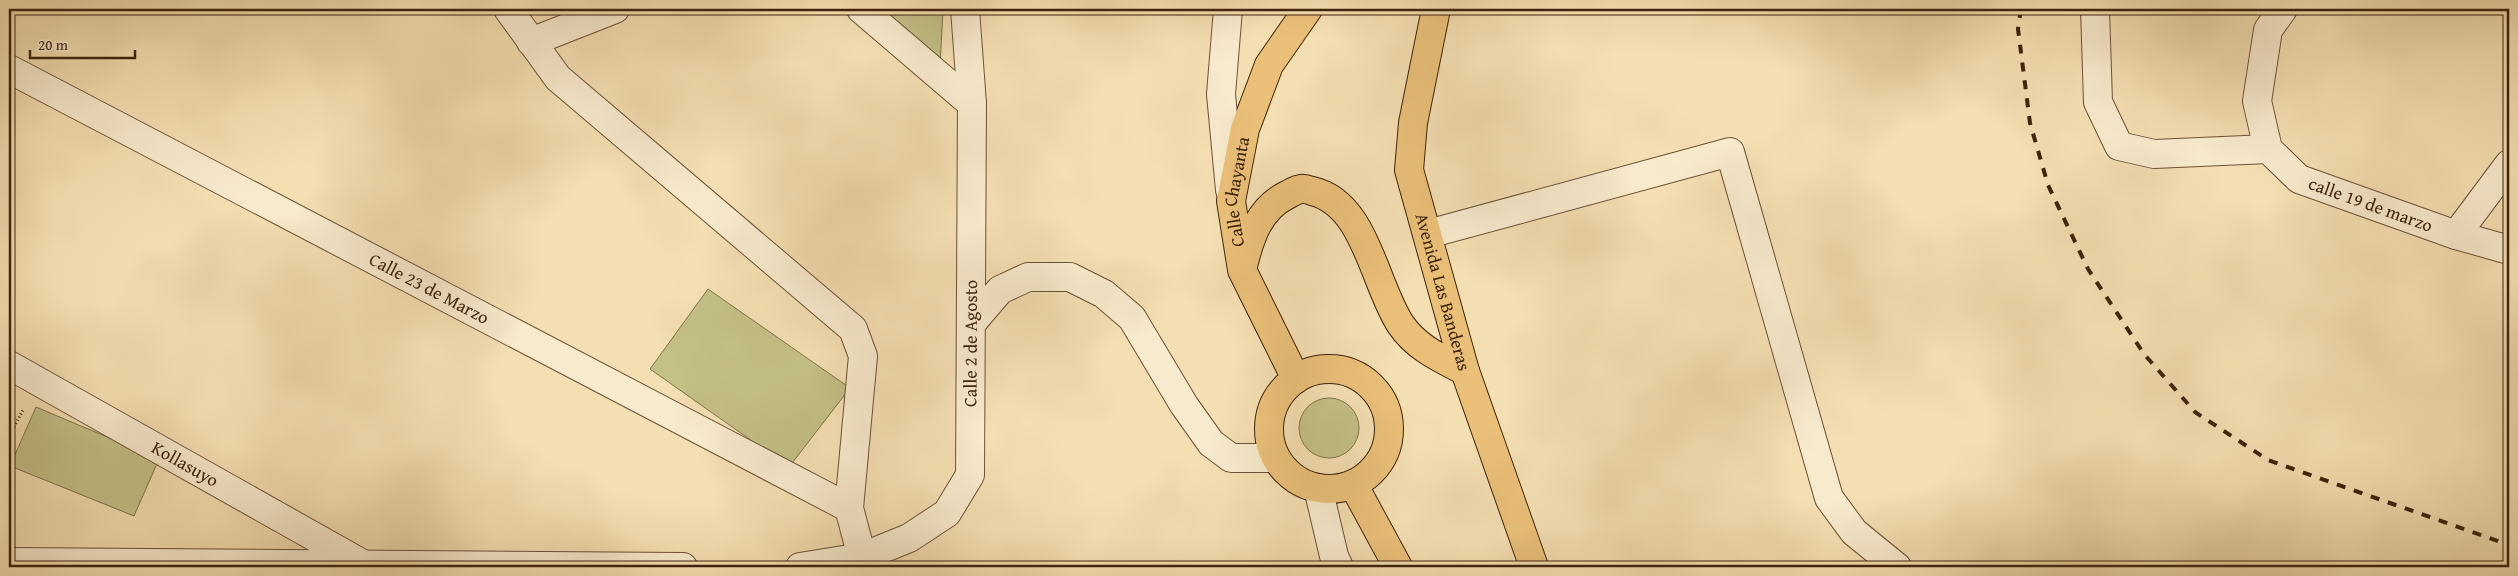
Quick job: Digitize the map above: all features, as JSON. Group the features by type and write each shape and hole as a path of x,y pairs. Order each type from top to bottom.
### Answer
{"main road":[{"name":"Calle Chayanta","path":"1296,379 1242,270 1231,201 1245,130 1269,65 1308,9"},
{"name":"Avenida Las Banderas","path":"1436,9 1413,124 1409,170 1465,371 1534,567"},
{"path":"1242,270 1249,242 1260,219 1275,201 1301,189 1322,193 1340,206 1360,231 1386,296 1401,325 1423,350 1465,371"},
{"path":"1330,368 1348,371 1364,379 1377,392 1385,408 1389,426 1387,443 1380,460 1368,474 1353,484 1336,488 1318,488 1294,477 1276,458 1270,441 1269,423 1273,406 1283,391 1296,379 1312,371 1330,368"},
{"path":"1353,484 1398,567"}],"street":[{"path":"508,9 530,42 558,78 853,329 863,356 849,508 862,557"},
{"path":"530,42 615,9"},
{"path":"861,9 972,104"},
{"name":"Calle 2 de Agosto","path":"800,567 862,557 909,538 947,513 970,475 972,104 965,9"},
{"path":"1228,9 1221,94 1231,201"},
{"path":"2095,9 2098,102 2119,146 2154,154 2268,149 2256,101 2268,30 2284,9"},
{"name":"Calle 23 de Marzo","path":"9,69 849,508"},
{"name":"calle 19 de marzo","path":"2268,149 2299,178 2456,234 2509,250"},
{"path":"1428,234 1730,152 1829,498 1854,532 1897,567"},
{"path":"2456,234 2509,164"},
{"path":"971,324 1000,290 1028,277 1070,277 1104,294 1132,318 1184,405 1211,443 1231,458 1276,458"},
{"name":"Kollasuyo","path":"9,365 363,564"},
{"path":"1318,488 1334,556 1339,567"},
{"path":"9,562 683,567"}],"shaded area":[{"path":"874,9 943,9 940,67"},
{"path":"708,289 850,388 789,467 650,369"},
{"path":"1323,398 1335,398 1346,403 1354,411 1359,422 1357,440 1346,453 1335,458 1323,458 1312,453 1304,445 1299,434 1299,422 1304,411 1312,403"},
{"path":"36,407 159,459 134,516 10,466"}],"railway":[{"path":"2021,9 2018,29 2030,123 2048,185 2088,269 2144,354 2195,412 2268,460 2509,545"}]}
